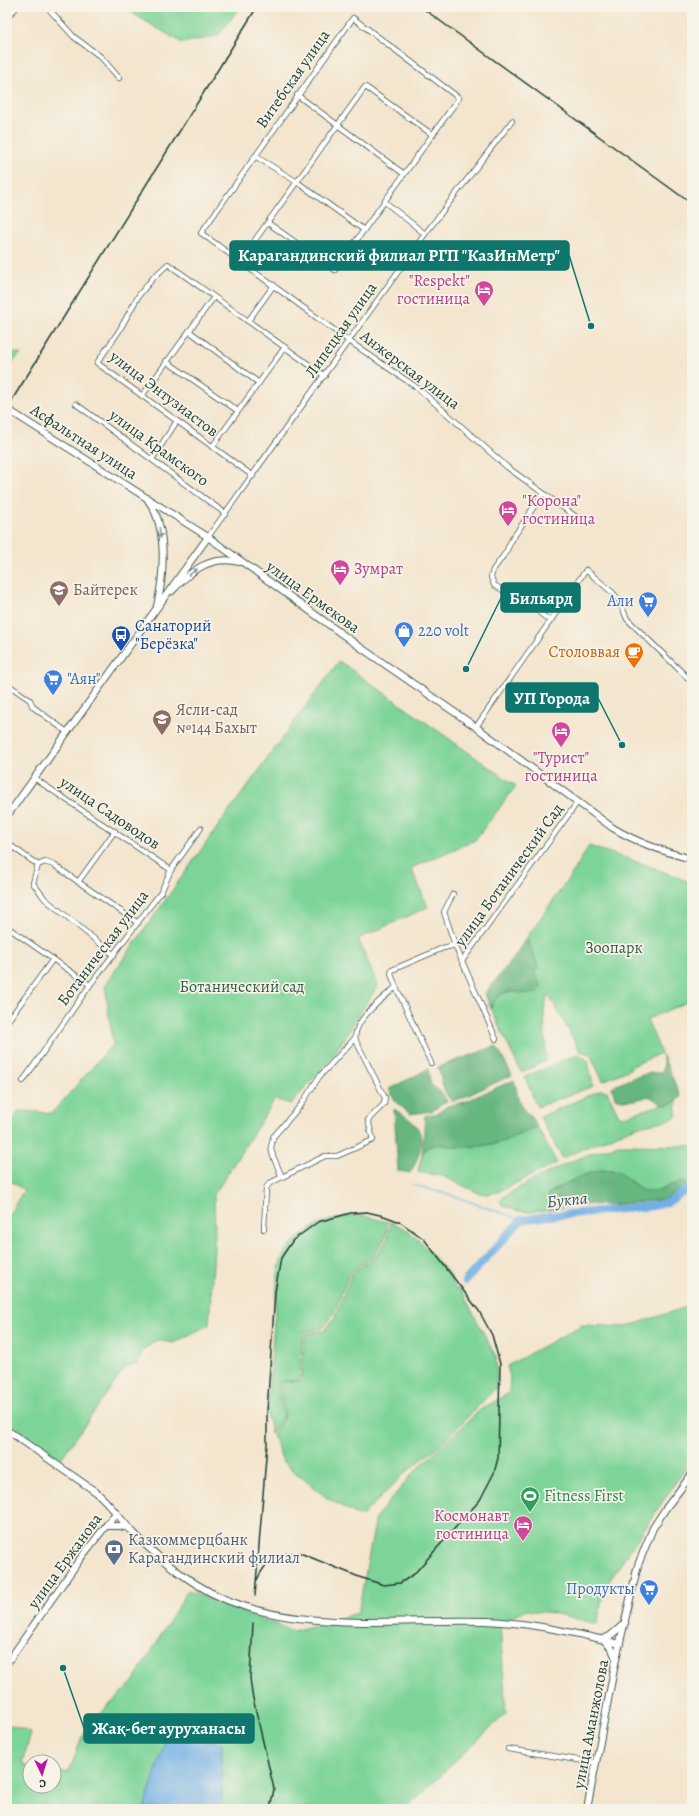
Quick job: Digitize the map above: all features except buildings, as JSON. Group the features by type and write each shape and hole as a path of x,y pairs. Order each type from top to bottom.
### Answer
{"main road":[{"name":"Асфальтная улица","path":"7,409 208,537"},
{"path":"146,498 154,508 161,535 163,576 156,610"},
{"path":"7,816 208,537"},
{"name":"улица Ермекова","path":"208,537 358,645 476,727 577,803 613,828 630,838 670,854 692,859"},
{"path":"156,610 192,572 214,561 226,559 243,562"},
{"path":"7,1430 96,1492 108,1502 129,1528 161,1558 196,1585 221,1598 248,1608 303,1618 515,1623 603,1639 620,1644"},
{"path":"603,1639 610,1636 625,1623 638,1565 650,1535 666,1508 692,1474"},
{"name":"улица Ержанова","path":"7,1663 80,1559 116,1513"},
{"path":"106,1526 120,1526 129,1528"},
{"name":"улица Аманжолова","path":"587,1809 616,1659 625,1623"},
{"path":"603,1639 612,1649 616,1659"}],"street":[{"path":"7,17 17,7"},
{"path":"46,7 74,37 101,57 120,78"},
{"name":"Витебская улица","path":"201,233 297,95 353,18 459,98 433,135"},
{"path":"240,261 366,87 433,135 336,270 268,223"},
{"path":"297,95 404,174"},
{"name":"Липецкая улица","path":"208,537 325,376 425,234 512,121"},
{"path":"255,156 297,182 364,230"},
{"path":"385,202 425,234"},
{"name":"Анжерская улица","path":"201,233 349,341 419,389 507,467 579,519"},
{"name":"улица Энтузиастов","path":"214,297 168,264 153,278 139,295 119,331 97,363 253,476"},
{"path":"248,321 274,285"},
{"path":"142,396 214,297 325,376"},
{"path":"189,331 259,383"},
{"path":"212,447 285,347"},
{"path":"166,361 238,411"},
{"name":"улица Крамского","path":"76,404 226,514"},
{"path":"152,459 177,421"},
{"path":"543,493 493,570 491,577 494,585 535,609 550,621"},
{"path":"476,727 586,570 619,600 627,619 692,682"},
{"path":"7,684 30,700 33,707 67,732"},
{"name":"улица Садоводов","path":"34,778 172,870"},
{"name":"улица Ботанический Сад","path":"462,962 577,803"},
{"name":"Ботаническая улица","path":"24,1080 90,985 161,892 172,870 201,828"},
{"path":"78,882 115,831"},
{"path":"7,843 38,865"},
{"path":"38,865 45,862 54,865 138,923"},
{"path":"38,865 33,883 45,899 114,955"},
{"path":"453,894 444,912 462,962 496,1039"},
{"path":"7,927 90,985"},
{"name":"улица Ботанический Сад","path":"396,987 391,974 392,970 455,944"},
{"path":"7,1022 53,959"},
{"path":"282,1177 273,1156 273,1137 301,1105 319,1077 355,1038 357,1028 367,1014 396,987 431,1064"},
{"path":"264,1229 266,1188 270,1183 325,1156 337,1156 373,1140 368,1120 384,1104 385,1098 355,1038"},
{"path":"508,1749 597,1763"}],"green space":[{"path":"130,7 240,7 218,36 182,43 132,13"},
{"path":"7,351 21,354 7,367"},
{"name":"Ботанический сад","path":"339,661 516,786 475,840 411,868 428,907 358,939 378,985 333,1056 291,1104 275,1099 214,1195 215,1232 209,1325 173,1343 157,1340 144,1349 137,1364 125,1368 60,1460 7,1422 7,1218 24,1190 7,1179 7,1130 19,1111 52,1113 113,1044 105,985 216,829"},
{"name":"Зоопарк","path":"589,846 649,866 692,883 692,1000 647,1019 661,1053 603,1081 590,1054 580,1051 549,995 547,996 544,1012 546,1061 521,1072 491,1009 495,999 503,994 513,992 523,994 536,969 522,944 574,871"},
{"path":"527,940 539,968 534,971 541,986 537,993 534,994 515,991 503,993 494,1001 491,1009 485,994"},
{"path":"496,1046 512,1075 460,1099 452,1101 444,1090 438,1067"},
{"path":"662,1054 681,1097 667,1105 661,1104 648,1096 632,1100 615,1098 612,1087 643,1075 662,1072 664,1064"},
{"path":"575,1055 581,1055 588,1061 593,1086 537,1107 525,1077"},
{"path":"428,1069 431,1085 441,1092 447,1101 432,1111 410,1114 396,1102 389,1089"},
{"path":"514,1080 520,1104 534,1120 537,1127 502,1142 481,1146 455,1147 440,1144 430,1146 424,1150 422,1155 425,1116 438,1113 447,1106 461,1103"},
{"path":"601,1090 607,1091 619,1116 621,1117 677,1100 676,1117 630,1129 562,1158 540,1117"},
{"path":"394,1109 412,1121 419,1131 421,1138 418,1156 410,1173 398,1171"},
{"path":"537,1127 557,1163 498,1192 487,1194 479,1193 442,1176 418,1172 421,1158 428,1147 438,1145 467,1147 488,1145"},
{"path":"619,1145 692,1146 692,1183 682,1189 686,1184 669,1185 659,1191 643,1191 619,1172 602,1170 588,1173 549,1193 548,1199 570,1197 583,1204 551,1210 529,1212 509,1208 500,1202 504,1196 574,1160"},
{"path":"602,1170 619,1172 643,1191 659,1191 681,1181 686,1184 682,1189 665,1199 653,1201 611,1205 583,1204 570,1197 548,1199 549,1193 562,1186 581,1176"},
{"path":"360,1215 388,1222 386,1236 374,1256 350,1272 333,1315 322,1329 304,1331 299,1380 279,1381 280,1402 284,1415 271,1434 267,1413 277,1280 282,1258 293,1243 301,1236 319,1225 339,1218"},
{"path":"391,1222 409,1231 450,1275 455,1289 460,1288 496,1357 497,1387 439,1446 406,1472 361,1517 327,1498 283,1462 273,1435 285,1415 282,1401 281,1382 301,1381 306,1333 324,1331 335,1317 352,1273 376,1257 388,1238"},
{"path":"692,1305 692,1458 604,1589 597,1624 554,1613 525,1610 500,1623 506,1713 405,1809 7,1809 7,1724 31,1733 25,1754 22,1754 22,1794 62,1794 62,1772 69,1772 88,1721 99,1715 133,1682 188,1590 293,1631 358,1613 376,1517 414,1472 480,1410 509,1393 510,1376 507,1366 582,1325 626,1327"}],"water":[{"path":"167,1735 222,1743 222,1809 144,1809"}],"waterway":[{"path":"413,1185 451,1195 521,1220"},
{"name":"Букпа","path":"465,1281 521,1220 653,1206 668,1202 692,1186"}],"railway":[{"path":"7,408 257,7"},
{"path":"421,7 692,204"},
{"path":"255,1596 267,1444 267,1412 275,1292 281,1258 293,1240 318,1222 351,1213 367,1212 384,1216 400,1222 424,1239 479,1311 492,1335 500,1364 498,1458 494,1473 480,1500 413,1575 400,1583 384,1585 359,1577 300,1553 286,1554 274,1559 264,1567 257,1580"},
{"path":"253,1623 250,1678 252,1694 274,1789 270,1809"}],"place":[{"name":"\"Respekt\" гостиница","path":"484,307"},
{"name":"Карагандинский филиал РГП \"КазИнМетр\"","path":"591,326"},
{"name":"\"Корона\" гостиница","path":"508,527"},
{"name":"Зумрат","path":"340,586"},
{"name":"Байтерек","path":"59,607"},
{"name":"Али","path":"648,618"},
{"name":"220 volt","path":"404,648"},
{"name":"Санаторий \"Берёзка\"","path":"121,652"},
{"name":"Бильярд","path":"466,669"},
{"name":"Столоввая","path":"634,669"},
{"name":"\"Аян\"","path":"53,696"},
{"name":"Ясли-сад №144 Бахыт","path":"162,736"},
{"name":"УП Города","path":"622,745"},
{"name":"\"Турист\" гостиница","path":"561,748"},
{"name":"Fitness First","path":"530,1513"},
{"name":"Космонавт гостиница","path":"523,1542"},
{"name":"Казкоммерцбанк Карагандинский филиал","path":"114,1566"},
{"name":"Продукты","path":"649,1606"},
{"name":"Жақ-бет ауруханасы","path":"63,1668"}]}
